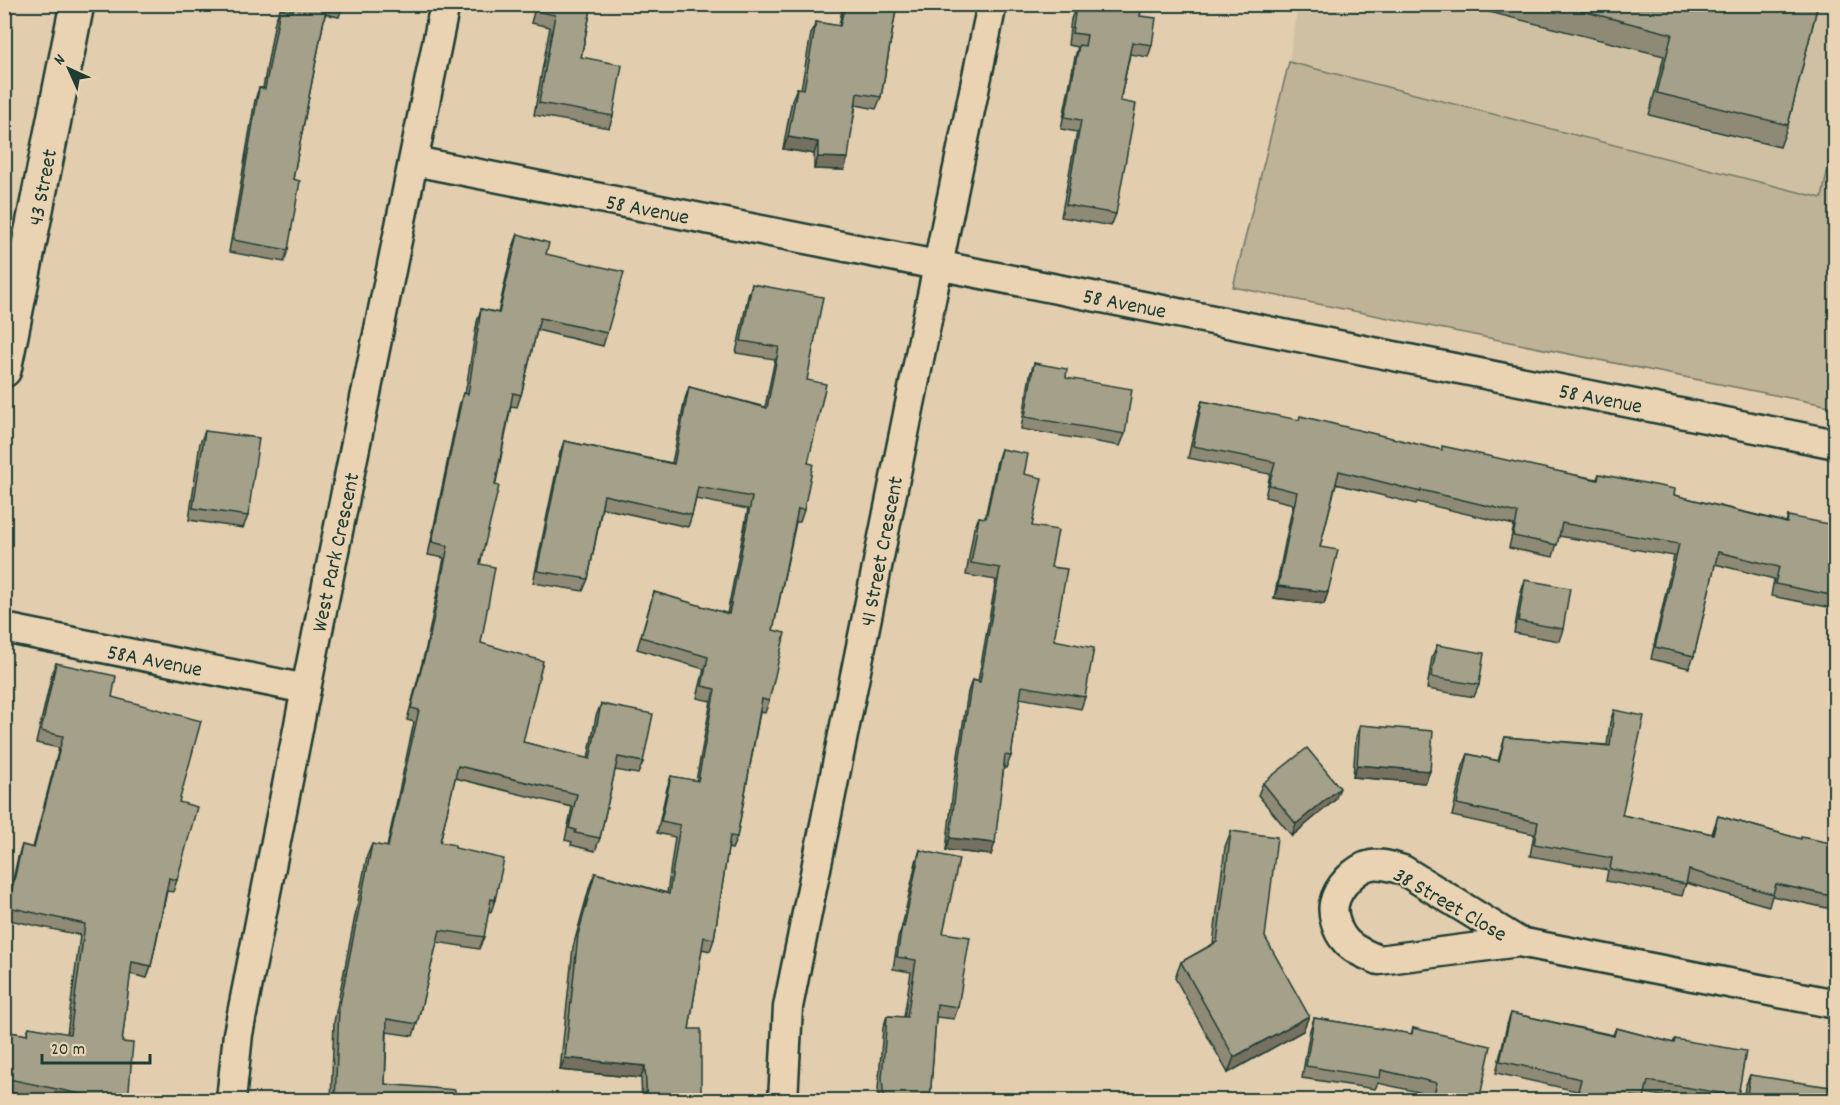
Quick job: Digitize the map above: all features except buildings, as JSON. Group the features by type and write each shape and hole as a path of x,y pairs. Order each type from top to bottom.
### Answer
{"street":[{"name":"43 Street","path":"4,370 77,4"},
{"name":"West Park Crescent","path":"231,1101 238,1034 445,4"},
{"name":"41 Street Crescent","path":"783,1101 788,1007 992,4"},
{"name":"58 Avenue","path":"414,162 1836,444"},
{"name":"58A Avenue","path":"4,628 306,689"},
{"name":"38 Street Close","path":"1518,942 1403,870 1388,865 1370,865 1354,873 1342,886 1334,904 1335,923 1344,939 1359,952 1379,960 1518,942 1836,1004"}],"shaded area":[{"path":"1298,5 1835,5 1835,132 1823,198 1289,62"},
{"path":"1289,62 1822,198 1835,132 1835,407 1233,287"}]}
